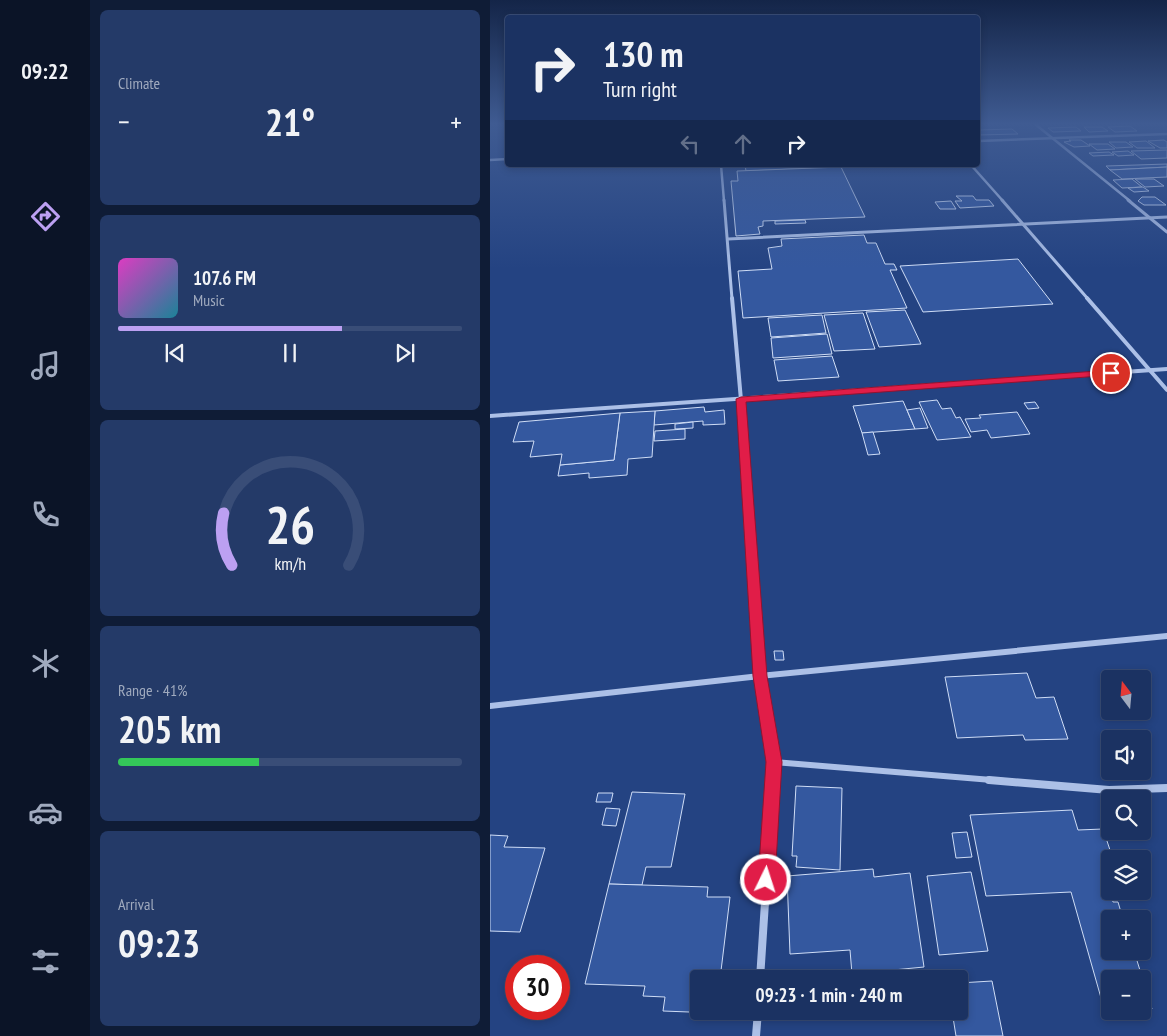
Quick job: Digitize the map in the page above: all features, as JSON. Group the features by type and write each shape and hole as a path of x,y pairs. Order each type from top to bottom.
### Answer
{"street":[{"path":"722,172 741,399 760,676 774,762 761,970"},
{"path":"977,172 1167,390"},
{"path":"1094,172 1167,232"},
{"path":"728,240 1167,217"},
{"path":"490,416 1167,369"},
{"path":"490,706 760,676 1167,636"},
{"path":"774,762 1109,790 1167,788"},
{"path":"756,1036 757,1020"}],"building":[{"path":"737,172 844,172 865,217 763,221 763,226 758,227 760,234 736,236 731,181 738,181"},
{"path":"1113,172 1167,172 1167,177 1122,179"},
{"path":"1132,179 1142,187 1122,188 1113,180"},
{"path":"1135,179 1154,179 1164,186 1145,187"},
{"path":"1143,187 1149,191 1134,192 1128,188"},
{"path":"956,196 973,196 976,200 989,200 994,206 960,208 955,201 962,201"},
{"path":"1142,197 1155,197 1166,205 1144,205 1138,201"},
{"path":"951,201 956,209 940,209 935,202"},
{"path":"805,220 806,223 775,224 775,221"},
{"path":"864,235 867,243 876,243 885,264 894,264 897,270 890,270 907,308 743,318 738,271 772,269 768,248 782,246 781,239"},
{"path":"1018,259 1053,304 923,312 900,266"},
{"path":"905,310 921,344 879,347 866,312"},
{"path":"863,313 875,349 834,351 824,315"},
{"path":"822,315 826,333 771,337 768,318"},
{"path":"827,334 832,354 773,358 771,338"},
{"path":"832,356 839,377 778,381 774,360"},
{"path":"937,400 942,409 951,408 956,418 960,417 971,437 937,440 919,402"},
{"path":"903,401 915,429 862,433 853,406"},
{"path":"1035,402 1039,408 1028,409 1024,403"},
{"path":"704,407 705,412 724,410 725,424 703,425 703,421 654,425 655,411"},
{"path":"920,408 928,428 915,429 907,410"},
{"path":"655,411 652,457 628,459 627,475 589,478 589,473 558,476 560,465 614,460 620,413"},
{"path":"1017,412 1030,434 991,438 987,430 971,432 965,419 981,418 979,415"},
{"path":"620,413 614,460 560,465 562,454 530,457 534,441 513,442 519,422"},
{"path":"693,422 693,428 675,429 675,424"},
{"path":"685,429 685,439 654,441 655,431"},
{"path":"873,432 880,454 868,455 862,433"},
{"path":"774,651 783,651 784,660 775,660"},
{"path":"1027,673 1036,698 1054,697 1068,739 1025,740 1023,735 957,738 945,677"},
{"path":"796,786 842,788 840,870 796,867 797,856 792,856"},
{"path":"632,792 685,794 671,867 646,867 642,885 609,884"},
{"path":"598,793 613,793 611,802 596,802"},
{"path":"606,808 620,809 616,826 602,825"},
{"path":"1072,810 1078,830 1101,829 1101,840 1107,840 1110,850 1101,850 1101,900 1118,902 1120,910 1101,910 1101,960 1137,960 1140,970 1101,970 1101,998 1071,892 986,896 970,815"},
{"path":"967,832 972,857 956,858 952,833"},
{"path":"490,835 508,836 504,847 545,848 520,932 490,931"},
{"path":"873,869 874,877 910,873 924,967 893,970 852,970 850,950 790,954 787,876"},
{"path":"971,872 988,951 939,955 927,876"},
{"path":"609,884 708,887 707,897 730,897 721,970 690,970 690,1012 663,1011 665,997 643,996 645,986 585,984"},
{"path":"992,981 1003,1036 956,1036 953,1020 968,1020 968,982"}],"route":[{"path":"766,880 774,762 760,676 741,399 1111,373"}]}
